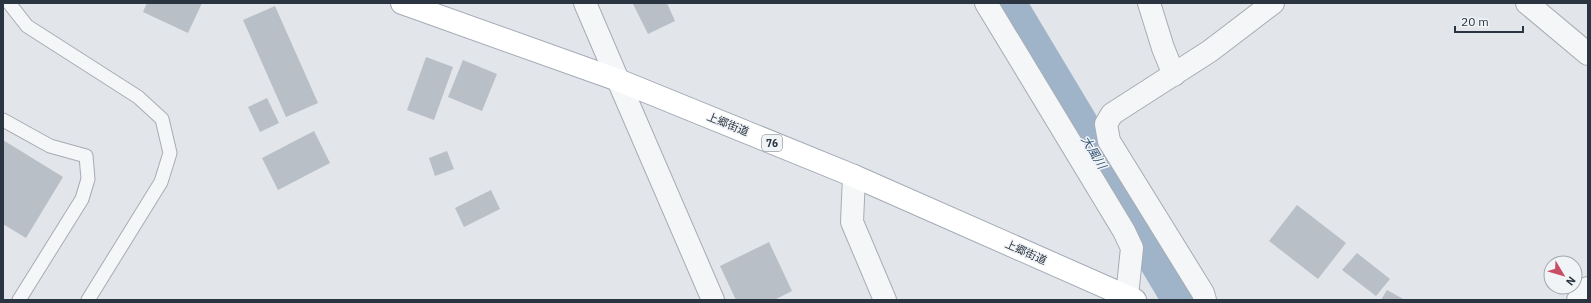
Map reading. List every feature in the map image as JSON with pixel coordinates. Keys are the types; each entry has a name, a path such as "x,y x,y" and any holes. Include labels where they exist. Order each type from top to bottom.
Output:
{"main road":[{"name":"上郷街道","path":"402,3 618,80 854,176 1131,298"}],"street":[{"path":"585,3 713,300"},
{"path":"986,3 1124,231 1132,248 1131,298"},
{"path":"1150,3 1163,48 1174,75"},
{"path":"1205,300 1203,293 1109,141 1106,124 1112,114 1210,51 1273,3"},
{"path":"1528,3 1588,54"},
{"path":"854,176 852,222 885,300"},
{"path":"1578,300 1588,288"}],"lane":[{"path":"9,3 27,26 138,97 162,119 170,152 161,182 88,300"},
{"path":"3,120 50,146 86,156 88,179 82,199 19,300"}],"building":[{"path":"147,3 202,3 188,33 143,12"},
{"path":"667,3 675,21 648,34 633,4"},
{"path":"275,6 318,103 286,117 243,20"},
{"path":"426,57 453,67 434,120 407,110"},
{"path":"463,60 497,74 482,111 448,97"},
{"path":"267,98 279,123 260,132 248,107"},
{"path":"314,131 330,163 278,190 262,158"},
{"path":"3,140 63,177 26,238 3,224"},
{"path":"447,151 454,169 435,176 429,158"},
{"path":"491,190 500,209 464,227 455,208"},
{"path":"1297,205 1346,243 1318,279 1269,241"},
{"path":"769,242 792,291 774,300 736,300 720,266"},
{"path":"1357,253 1390,279 1376,296 1342,270"},
{"path":"1387,290 1405,300 1381,300"}],"waterway":[{"name":"大風川","path":"1005,3 1183,300"}]}
